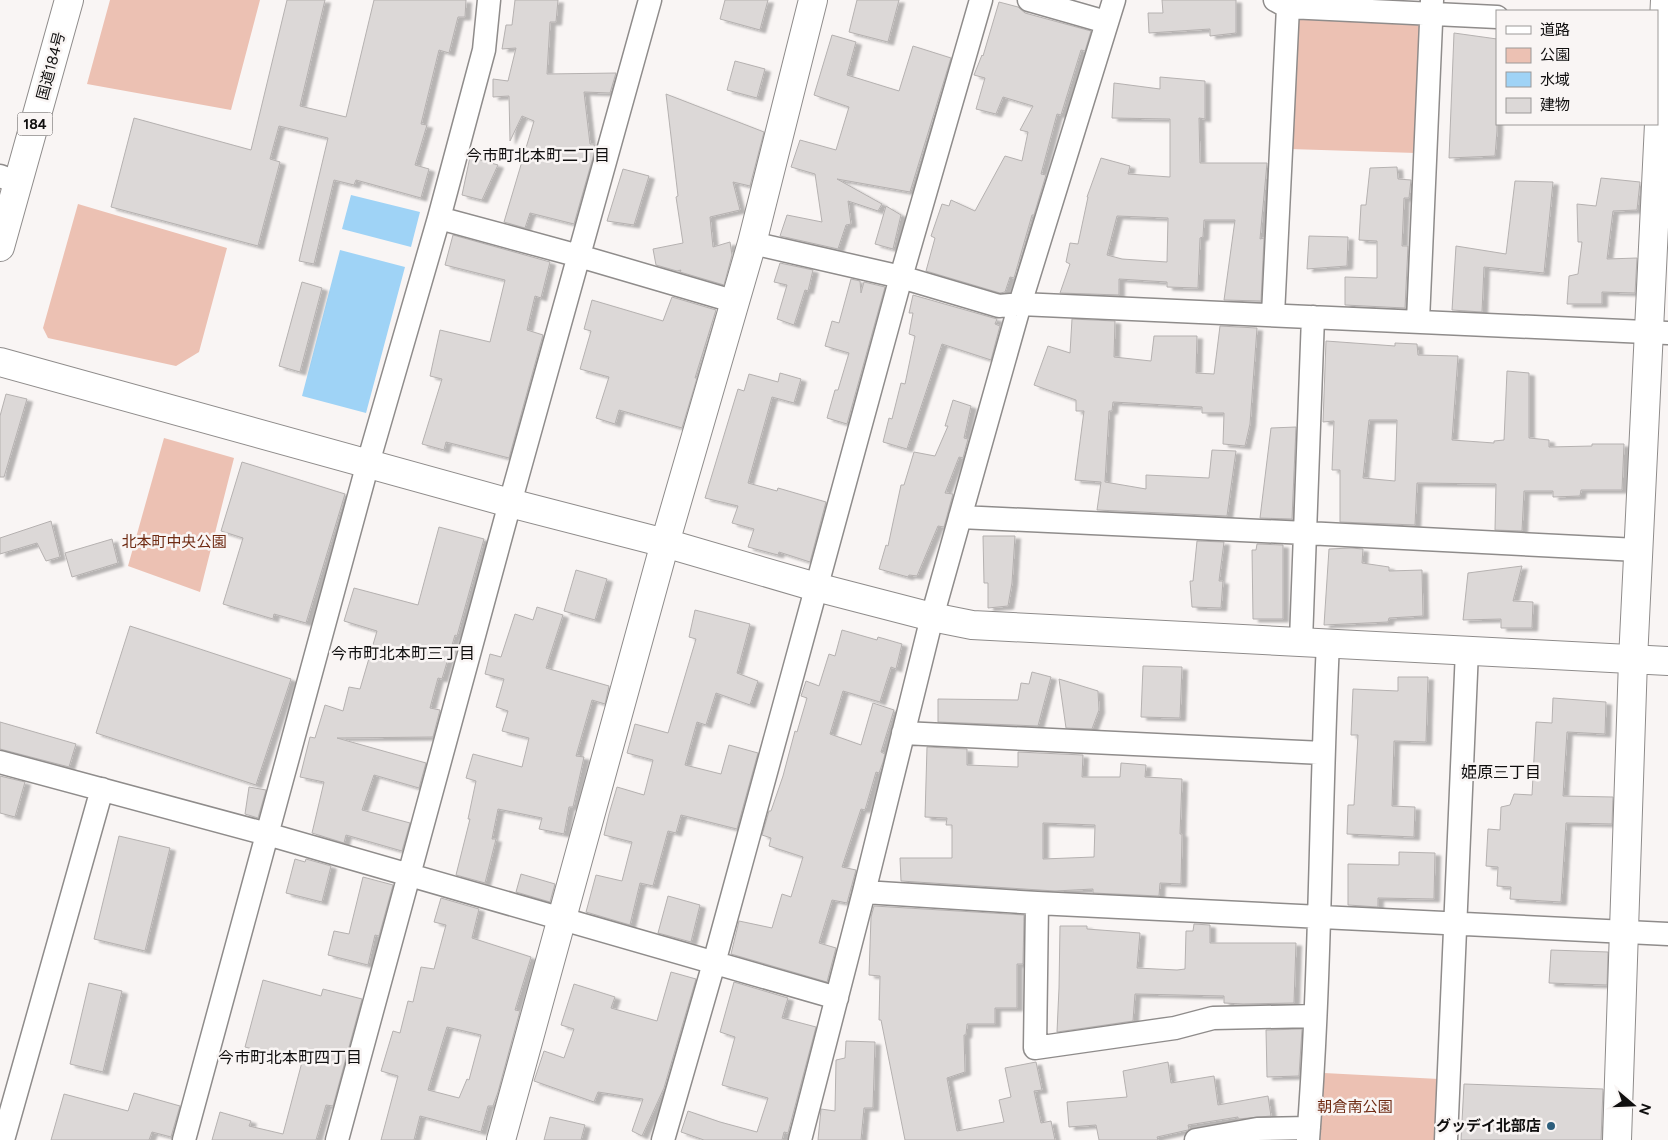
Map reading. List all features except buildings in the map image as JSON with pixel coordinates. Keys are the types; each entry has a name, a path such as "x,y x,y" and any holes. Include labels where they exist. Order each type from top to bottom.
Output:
{"main road":[{"name":"国道184号","path":"0,247 9,180 69,0"},
{"path":"501,1140 665,543 736,302 813,0"},
{"path":"1617,1140 1638,550 1658,332 1665,0"},
{"path":"0,362 510,503 665,543 816,587 932,617 972,625 1668,661"}],"street":[{"path":"184,1140 368,463 439,218 484,50 489,0"},
{"path":"337,1140 510,503 650,0"},
{"path":"663,1140 714,963 900,277 980,0"},
{"path":"1029,0 1106,22"},
{"path":"800,1140 932,617 1020,304 1114,0"},
{"path":"1273,315 1282,3 1431,6 1496,17"},
{"path":"1418,321 1431,6"},
{"path":"439,218 579,256 736,302"},
{"path":"752,243 900,277 998,306 1020,304 1658,332"},
{"path":"1301,641 1313,317"},
{"path":"960,517 1306,532 1638,550"},
{"path":"1196,1140 1257,1129 1309,1134 1320,916 1323,753 1328,642"},
{"path":"1446,1140 1466,650"},
{"path":"903,733 1323,753"},
{"path":"0,762 267,834 837,998"},
{"path":"2,1140 102,789"},
{"path":"864,892 1037,903 1668,934"},
{"path":"1037,903 1035,1048 1175,1028 1213,1018 1315,1016"}],"green space":[{"path":"110,0 260,0 231,110 87,84"},
{"path":"1302,15 1423,24 1416,153 1290,149 1296,20"},
{"path":"78,204 227,248 199,352 176,366 48,338 43,328"},
{"name":"北本町中央公園","path":"164,438 234,458 200,592 128,566"},
{"name":"朝倉南公園","path":"1324,1073 1439,1079 1436,1140 1320,1140"}],"water":[{"path":"351,195 420,212 411,247 342,229"},
{"path":"340,250 405,267 366,413 302,396"}],"place":[{"name":"グッデイ北部店","path":"1551,1126"}],"district":[{"name":"今市町北本町二丁目","path":"538,155"},
{"name":"今市町北本町三丁目","path":"403,653"},
{"name":"姫原三丁目","path":"1501,772"},
{"name":"今市町北本町四丁目","path":"290,1057"}]}
